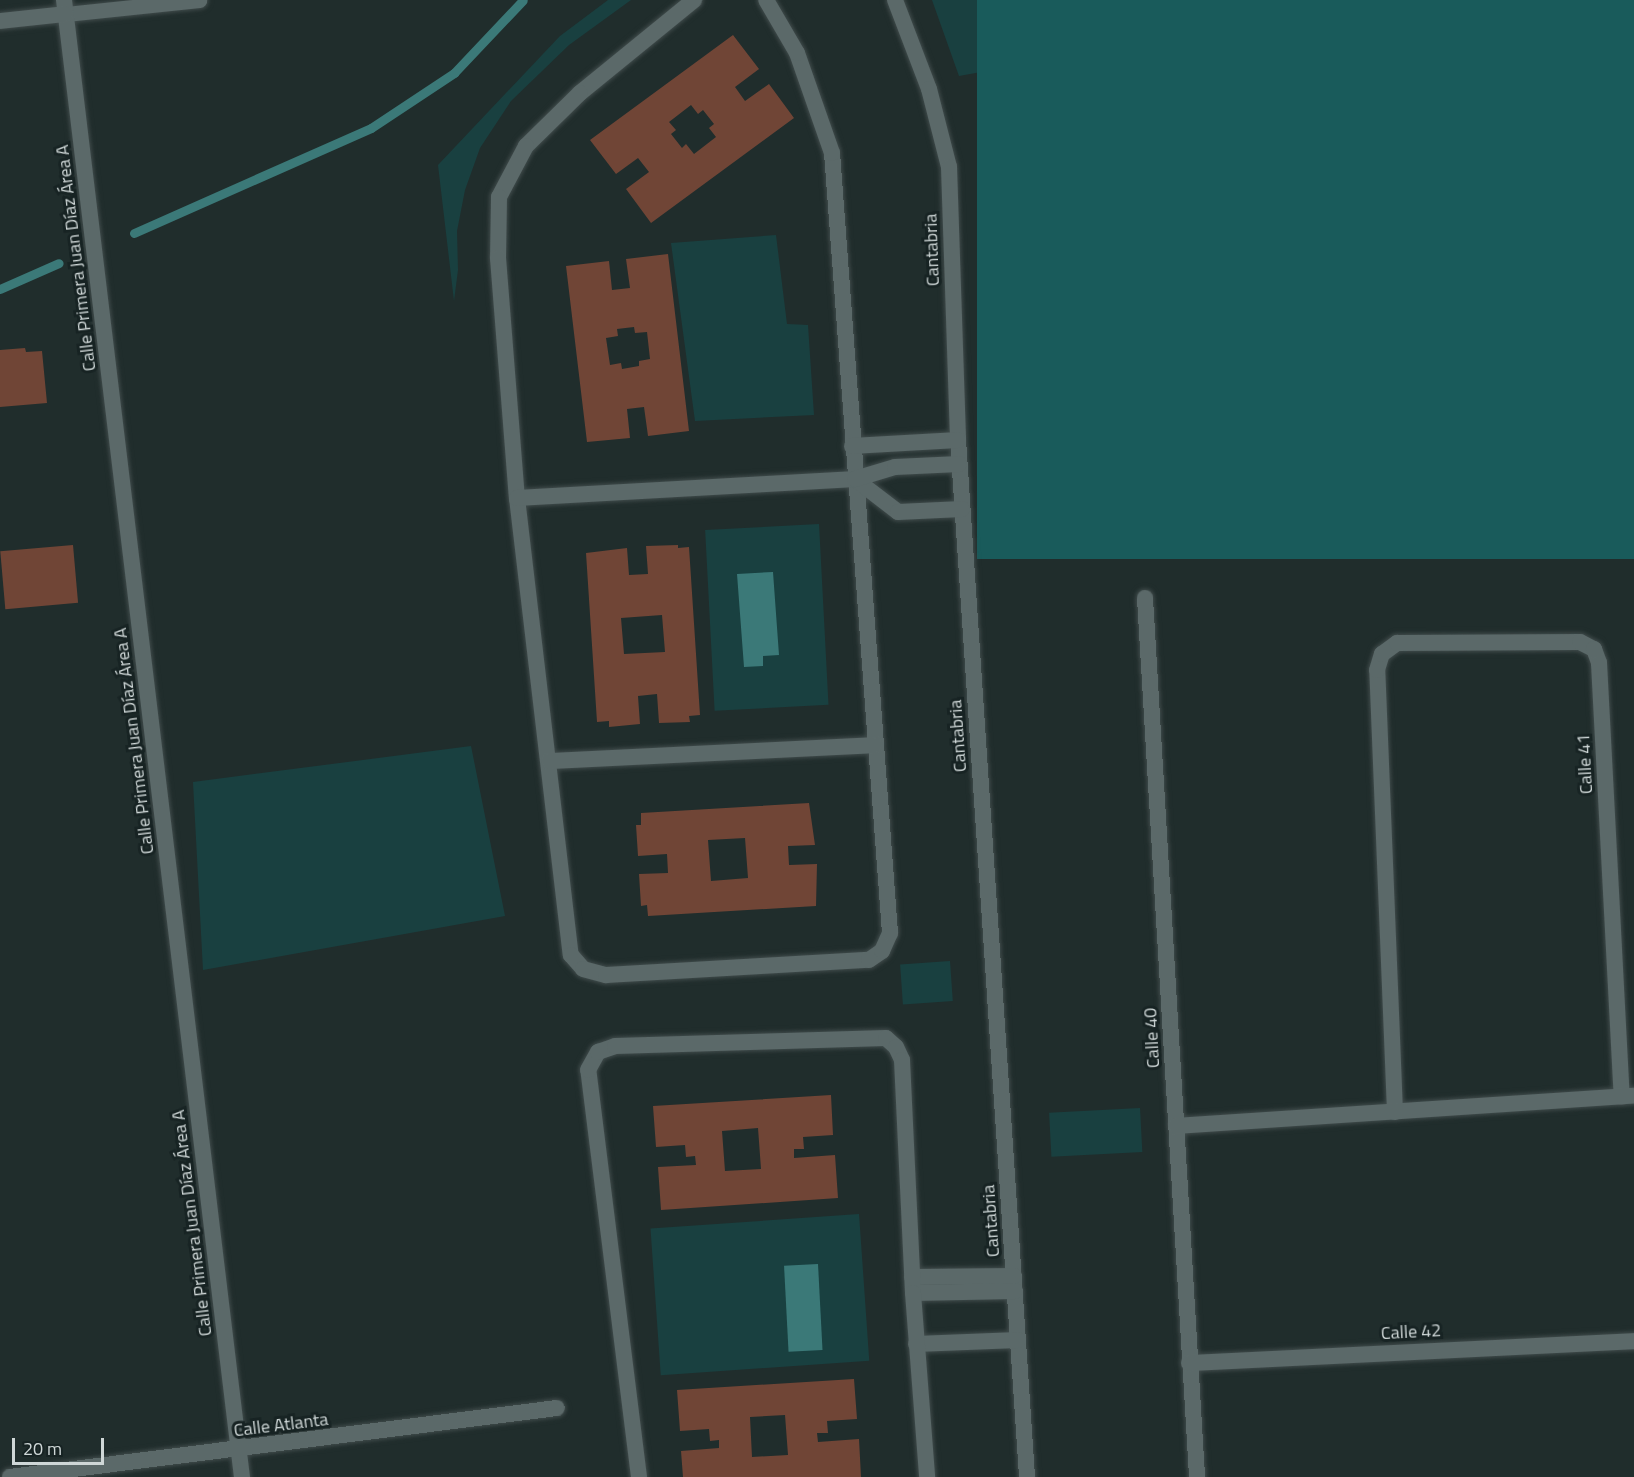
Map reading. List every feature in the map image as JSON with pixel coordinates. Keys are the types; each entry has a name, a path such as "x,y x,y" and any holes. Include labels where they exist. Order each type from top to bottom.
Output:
{"street":[{"path":"694,0 580,93 526,146 499,198 498,258 517,498 571,955 583,969 606,975 869,960 882,951 890,933 832,153 797,53 766,0"},
{"name":"Cantabria","path":"895,0 929,89 949,167 957,440 1027,1477"},
{"path":"0,21 65,7"},
{"name":"Calle Primera Juan Díaz Área A","path":"65,7 242,1477"},
{"path":"852,446 957,440"},
{"path":"517,498 855,479 894,467 959,464"},
{"path":"855,479 898,512 962,509"},
{"name":"Calle 40","path":"1144,598 1197,1477"},
{"name":"Calle 41","path":"1395,1112 1377,670 1382,654 1397,643 1580,642 1594,648 1599,663 1628,1096"},
{"path":"549,761 875,745"},
{"path":"639,1477 588,1070 597,1052 615,1046 886,1038 896,1047 902,1060 912,1285 927,1477"},
{"path":"1176,1126 1628,1096"},
{"path":"912,1285 1014,1284"},
{"path":"916,1344 1018,1340"},
{"name":"Calle 42","path":"1189,1363 1634,1341"},
{"name":"Calle Atlanta","path":"10,1477 239,1451 557,1408"}],"lane":[{"path":"65,7 199,0"}],"shaded area":[{"path":"608,0 631,0 569,45 511,101 480,148 465,190 457,231 458,270 454,301 438,165 560,36"},
{"path":"932,0 977,0 981,72 959,76"},
{"path":"977,0 1634,0 1634,559 977,559"},
{"path":"776,235 787,324 808,325 814,415 695,421 671,243"},
{"path":"819,524 828,705 715,711 705,530"},
{"path":"773,572 779,655 763,656 763,666 744,667 737,574"},
{"path":"471,746 505,916 203,970 193,782"},
{"path":"950,961 953,1001 903,1004 900,964"},
{"path":"1140,1108 1142,1152 1051,1157 1049,1113"},
{"path":"859,1214 869,1361 661,1375 651,1229"},
{"path":"818,1264 823,1350 789,1352 784,1266"}],"building":[{"path":"733,35 759,69 735,87 745,101 769,84 794,118 651,223 626,189 649,172 638,158 616,174 590,140","holes":["691,105 698,114 703,110 714,124 709,128 716,137 694,154 686,144 682,148 671,134 676,130 669,122"]},
{"path":"668,254 689,431 648,436 644,407 627,409 630,438 587,442 566,266 609,261 612,290 630,288 626,259","holes":["634,327 635,333 647,332 650,359 639,361 639,366 622,369 621,363 610,365 606,338 618,336 617,329"]},
{"path":"25,348 26,352 42,351 47,403 0,407 0,350"},
{"path":"73,545 78,603 5,609 0,551"},
{"path":"646,546 689,547 700,715 689,716 690,722 659,723 657,694 638,696 640,724 609,727 609,721 597,722 586,553 627,548 629,575 648,574","holes":["662,615 665,652 624,654 621,618"]},
{"path":"809,803 815,845 788,846 789,865 817,864 816,906 648,916 647,905 641,906 639,874 668,873 667,854 638,856 636,825 641,825 641,813","holes":["745,838 748,878 711,881 708,840"]},
{"path":"831,1095 833,1135 803,1137 804,1149 794,1149 794,1158 835,1155 838,1198 661,1210 658,1167 696,1165 695,1156 686,1157 685,1145 656,1147 653,1106","holes":["758,1128 761,1169 725,1171 722,1131"]},
{"path":"854,1379 857,1419 827,1421 828,1433 817,1433 818,1442 859,1439 861,1477 683,1477 681,1451 719,1448 719,1440 710,1441 709,1429 680,1431 677,1390","holes":["785,1415 788,1455 752,1457 750,1417"]}],"waterway":[{"path":"134,233 371,128 454,73 523,0"},
{"path":"0,289 59,263"}]}
